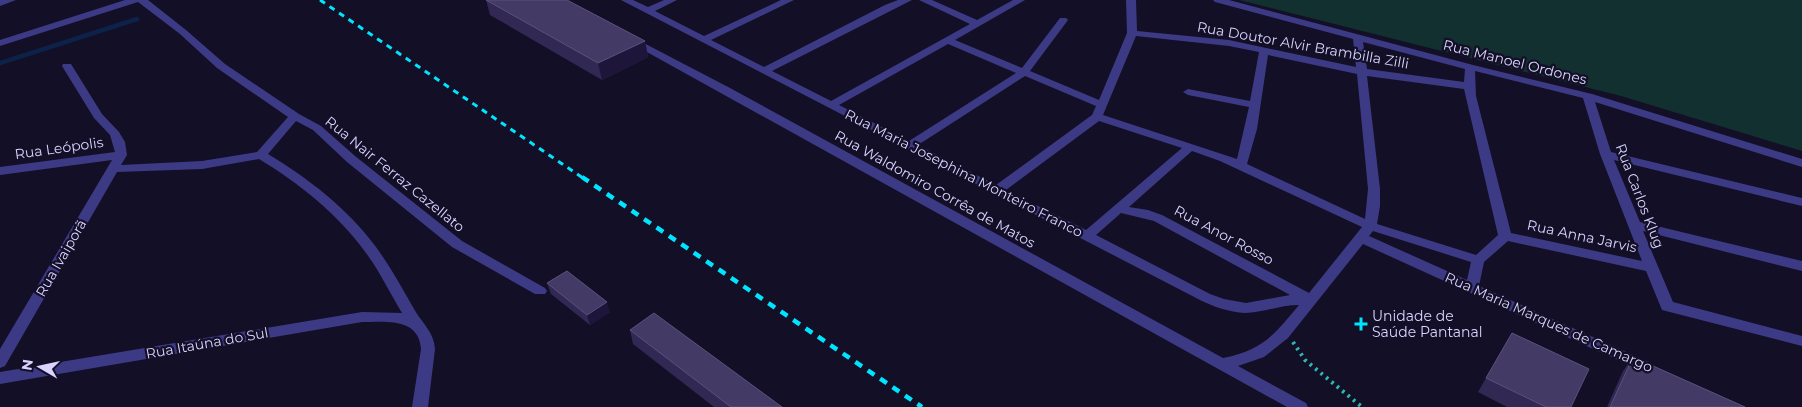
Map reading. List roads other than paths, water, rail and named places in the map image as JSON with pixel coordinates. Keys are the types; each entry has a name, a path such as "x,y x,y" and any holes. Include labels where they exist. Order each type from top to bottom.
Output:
{"street":[{"path":"0,3 11,0"},
{"path":"0,43 135,0"},
{"name":"Rua Nair Ferraz Cazellato","path":"142,0 183,32 221,66 295,116 318,128 351,159 457,244 540,291"},
{"name":"Rua Maria Josephina Monteiro Franco","path":"626,0 1086,237 1221,304 1246,308 1284,300 1311,300"},
{"path":"647,11 672,0"},
{"path":"703,40 788,0"},
{"path":"764,71 888,7 907,0"},
{"path":"924,0 976,23"},
{"path":"831,105 1020,0"},
{"path":"997,190 1097,117 1132,33 1132,0"},
{"name":"Rua Manoel Ordones","path":"1218,0 1470,67 1588,96 1802,163"},
{"path":"909,146 1024,72 1063,20"},
{"name":"Rua Doutor Alvir Brambilla Zilli","path":"1132,33 1209,40 1363,72 1469,86"},
{"name":"Rua Waldomiro Corrêa de Matos","path":"625,37 726,90 1300,407"},
{"path":"1220,364 1244,359 1259,353 1283,334 1370,226 1374,206 1374,189 1358,37"},
{"path":"947,40 1102,105"},
{"path":"1241,165 1264,51"},
{"path":"67,66 98,116 115,134 119,142 121,155"},
{"path":"1470,67 1469,86 1504,236 1478,260 1472,287"},
{"path":"1188,92 1254,105"},
{"name":"Rua Carlos Klug","path":"1588,96 1606,154 1667,306 1802,342"},
{"path":"262,156 295,116"},
{"path":"1097,117 1241,165 1370,226 1478,260"},
{"path":"1086,237 1190,147"},
{"path":"1606,154 1802,202"},
{"name":"Rua Ivaiporã","path":"0,362 121,155"},
{"name":"Rua Leópolis","path":"0,171 121,155"},
{"path":"113,169 202,165 262,156 289,172 349,223 375,256 414,322 423,331 428,340 420,407"},
{"name":"Rua Anor Rosso","path":"1118,209 1137,211 1158,218 1311,300"},
{"path":"1635,225 1802,266"},
{"name":"Rua Anna Jarvis","path":"1504,236 1652,268"},
{"name":"Rua Maria Marques de Camargo","path":"1362,238 1662,374"},
{"name":"Rua Itaúna do Sul","path":"0,378 362,317 398,317 414,322"}],"waterway":[{"path":"0,63 137,19"}],"railway":[{"path":"320,0 583,178"},
{"path":"582,177 922,407"}],"place":[{"name":"Unidade de Saúde Pantanal","path":"1361,324"}]}
